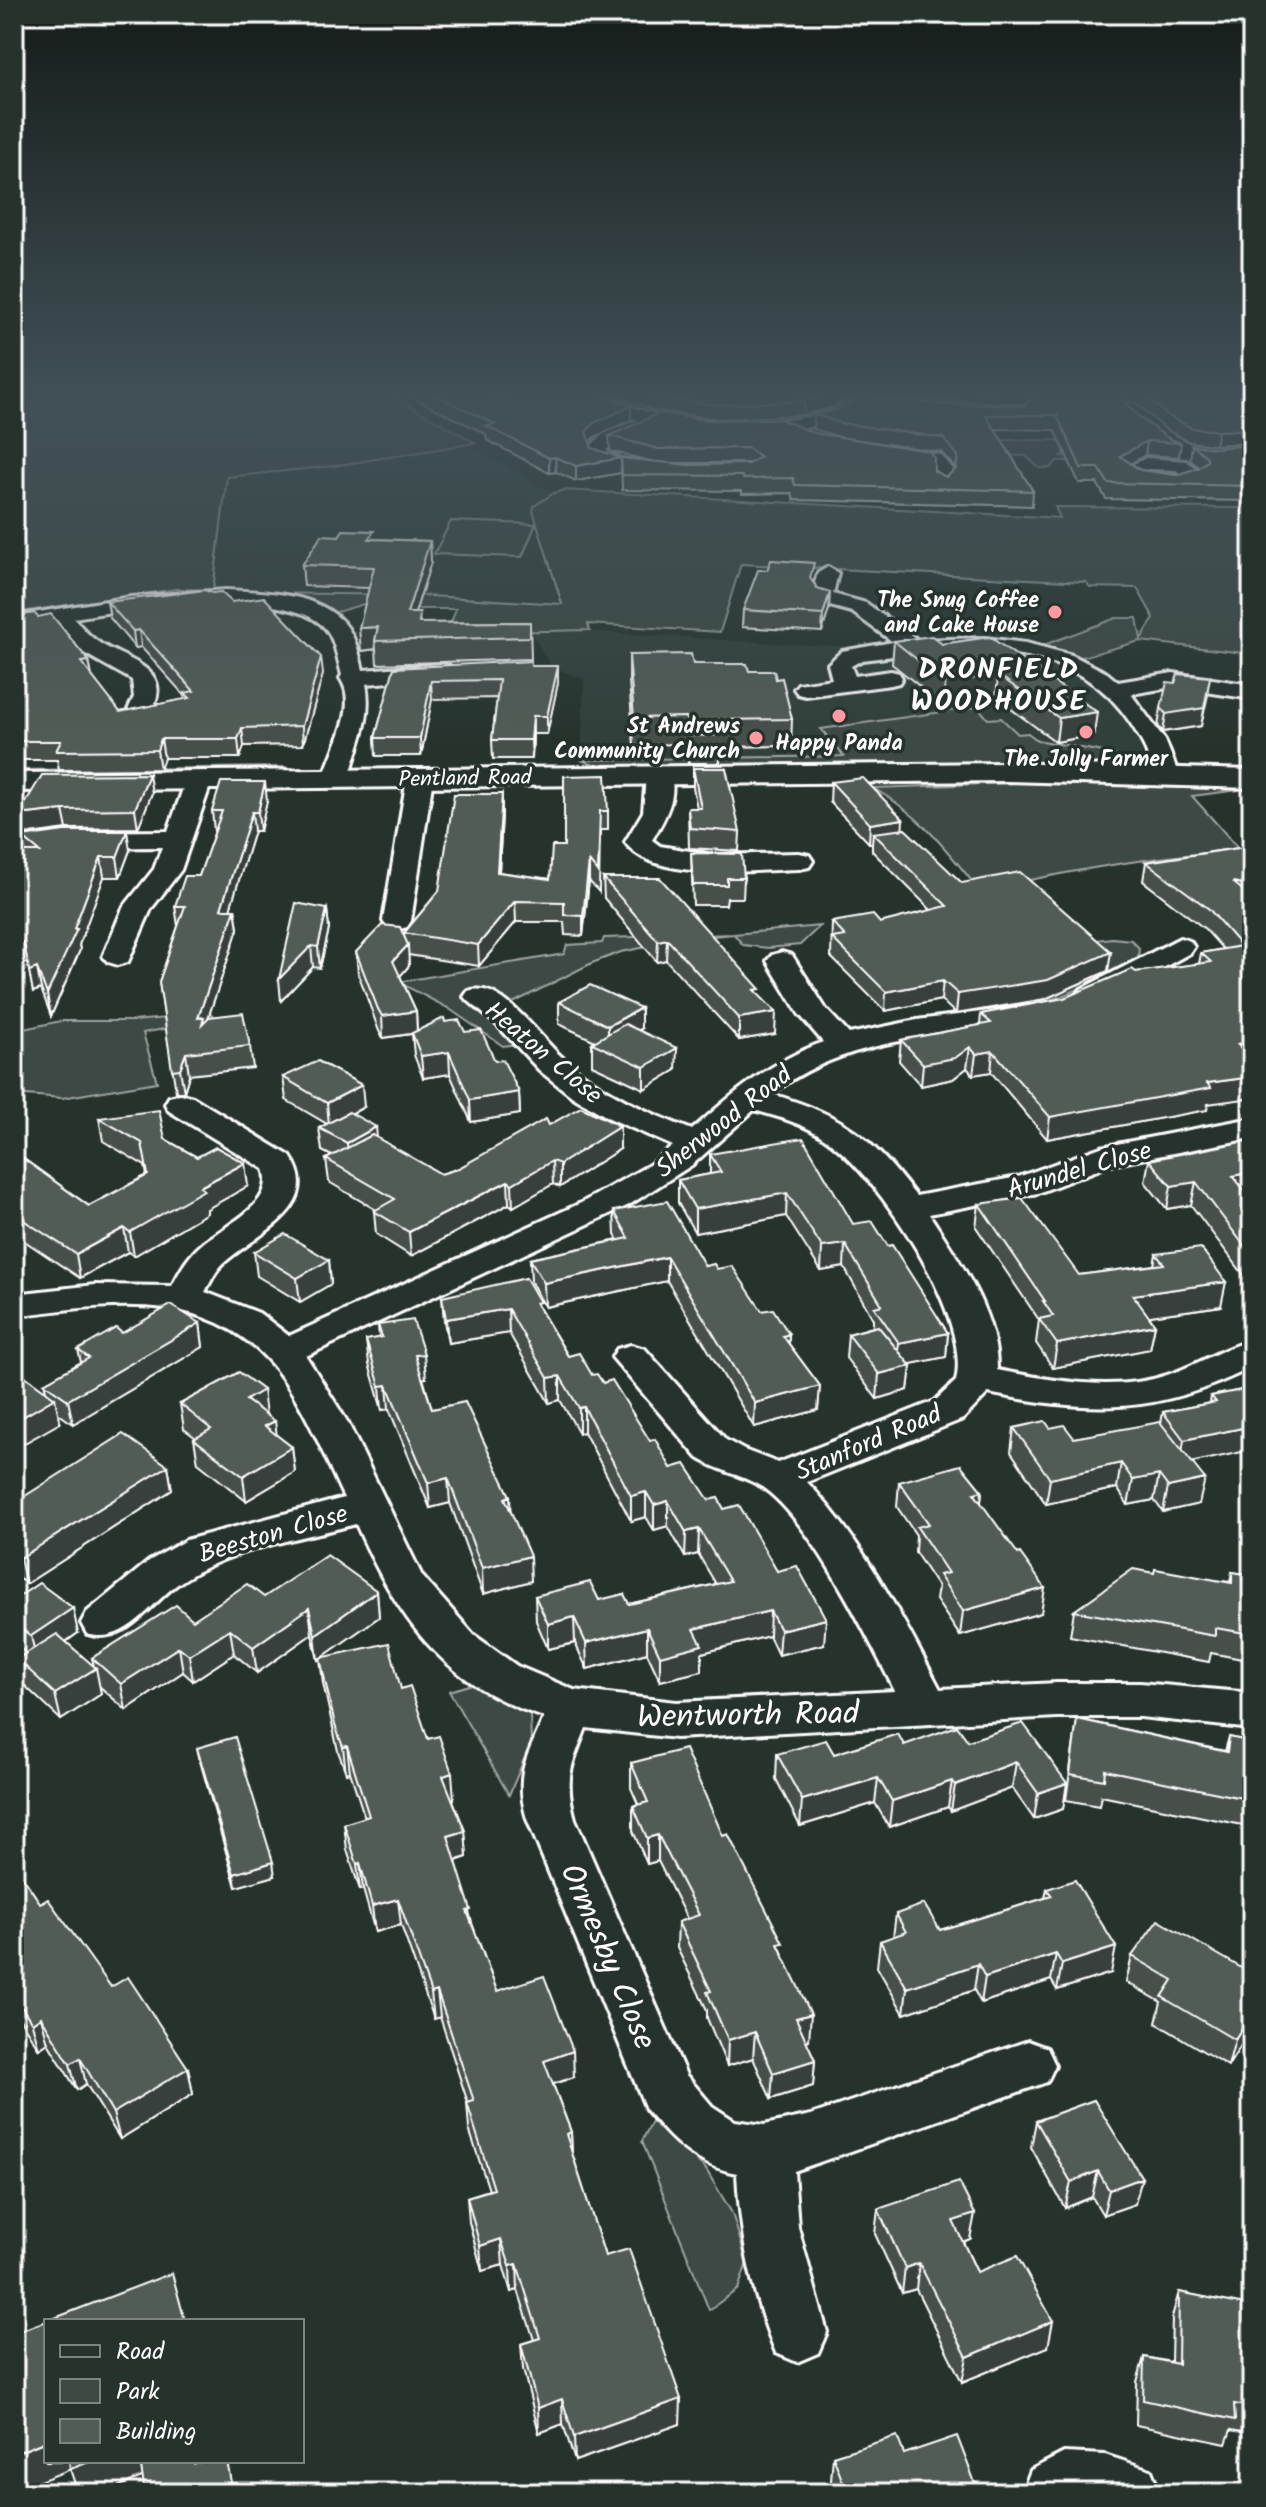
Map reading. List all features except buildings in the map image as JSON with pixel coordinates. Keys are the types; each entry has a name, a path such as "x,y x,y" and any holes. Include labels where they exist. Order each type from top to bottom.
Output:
{"street":[{"path":"828,573 823,597 859,607 912,646"},
{"path":"14,622 183,597 274,601 310,610 329,619 344,640 357,695 357,707 336,779"},
{"path":"859,607 887,604"},
{"path":"59,614 90,647 135,669 143,677 147,694 139,712"},
{"path":"849,683 839,664 850,656 912,646 967,642 1028,648 1077,667 1113,690 1153,740 1166,775"},
{"path":"351,678 464,670"},
{"path":"806,689 891,678"},
{"path":"1113,690 1173,680 1252,692"},
{"name":"Pentland Road","path":"14,782 1007,772 1252,779"},
{"path":"659,776 656,812 638,842 651,853 676,860 799,861"},
{"path":"397,921 420,778"},
{"path":"118,956 137,908 167,870 199,780"},
{"path":"14,847 67,840 178,839"},
{"name":"Sherwood Road","path":"283,1352 358,1321 539,1236 661,1172 786,1068 842,1045 876,1037 1039,1013 1071,1004 1180,947"},
{"path":"782,961 814,1014 842,1045"},
{"name":"Heaton Close","path":"479,997 503,1012 549,1062 594,1098 622,1114 698,1144"},
{"path":"750,1098 801,1113 843,1135 906,1208 948,1272 967,1311 976,1335 977,1379 1038,1389 1126,1394 1155,1391 1203,1377 1252,1352"},
{"path":"181,1104 278,1163 285,1186 282,1198 272,1208 202,1265 183,1298"},
{"name":"Arundel Close","path":"906,1208 1026,1186 1101,1157 1252,1128"},
{"name":"Wentworth Road","path":"14,1305 98,1297 183,1298 232,1313 283,1352 312,1391 405,1584 433,1624 472,1659 521,1688 571,1708 619,1716 676,1720 1057,1700 1140,1700 1252,1711"},
{"path":"631,1357 712,1449 730,1460 779,1478"},
{"name":"Stanford Road","path":"927,1708 843,1557 821,1523 779,1478 949,1410 967,1394 977,1379"},
{"name":"Beeston Close","path":"103,1623 164,1572 201,1551 369,1506"},
{"name":"Ormesby Close","path":"571,1708 548,1765 543,1790 547,1805 666,2091 692,2124 725,2145 764,2151 811,2141 1028,2065"},
{"path":"764,2151 769,2227 797,2332"},
{"path":"1059,2489 1105,2487 1128,2493"}],"shaded area":[{"path":"223,508 534,508 562,604 414,595 213,590"},
{"path":"529,630 789,644 1034,654 1073,669 1118,702 1138,738 1142,756 1119,760 1114,754 1037,740 1028,733 1018,734 1001,718 822,729 846,756 815,759 581,760 584,679 552,667"}],"green space":[{"path":"14,508 223,508 213,590 177,589 14,613"},
{"path":"534,508 883,508 1060,518 1055,508 1252,508 1252,654 1140,641 1075,659 1041,646 1116,618 1137,618 1141,639 1154,618 1137,588 1090,587 1086,582 741,564 720,632 588,624 590,630 447,633 456,609 390,609 371,602 333,613 263,593 414,595 562,604"},
{"path":"451,521 536,524 522,557 434,554"},
{"path":"978,707 988,719 1001,718 1018,734 1028,733 1037,740 1114,754 1119,760 1117,764 938,768 784,764 733,769 607,770 581,760 844,756 821,729"},
{"path":"286,767 284,773 14,777 14,770"},
{"path":"1039,782 1239,790 1192,796 1240,850 1109,865 980,891 919,821 873,788"},
{"path":"820,926 800,945 768,948 743,945 734,934"},
{"path":"734,934 692,938 621,952 592,963 513,1003 481,1005 517,1044 503,1046 448,1008 398,982 564,954 567,945 602,943 604,938"},
{"path":"1096,940 1131,940 1139,948 1138,959 1056,998 1022,1004 1005,1002"},
{"path":"212,1014 216,1019 143,1033 157,1082 62,1098 14,1094 14,1031 61,1021 133,1021"},
{"path":"479,1682 530,1714 531,1743 509,1795 449,1691"},
{"path":"652,2121 705,2168 732,2213 747,2263 738,2289 709,2310 642,2141"}],"place":[{"name":"The Snug Coffee and Cake House","path":"1055,612"},
{"name":"Happy Panda","path":"839,716"},
{"name":"The Jolly Farmer","path":"1086,732"},
{"name":"St Andrews Community Church","path":"756,738"}],"district":[{"name":"DRONFIELD WOODHOUSE","path":"999,684"}]}
